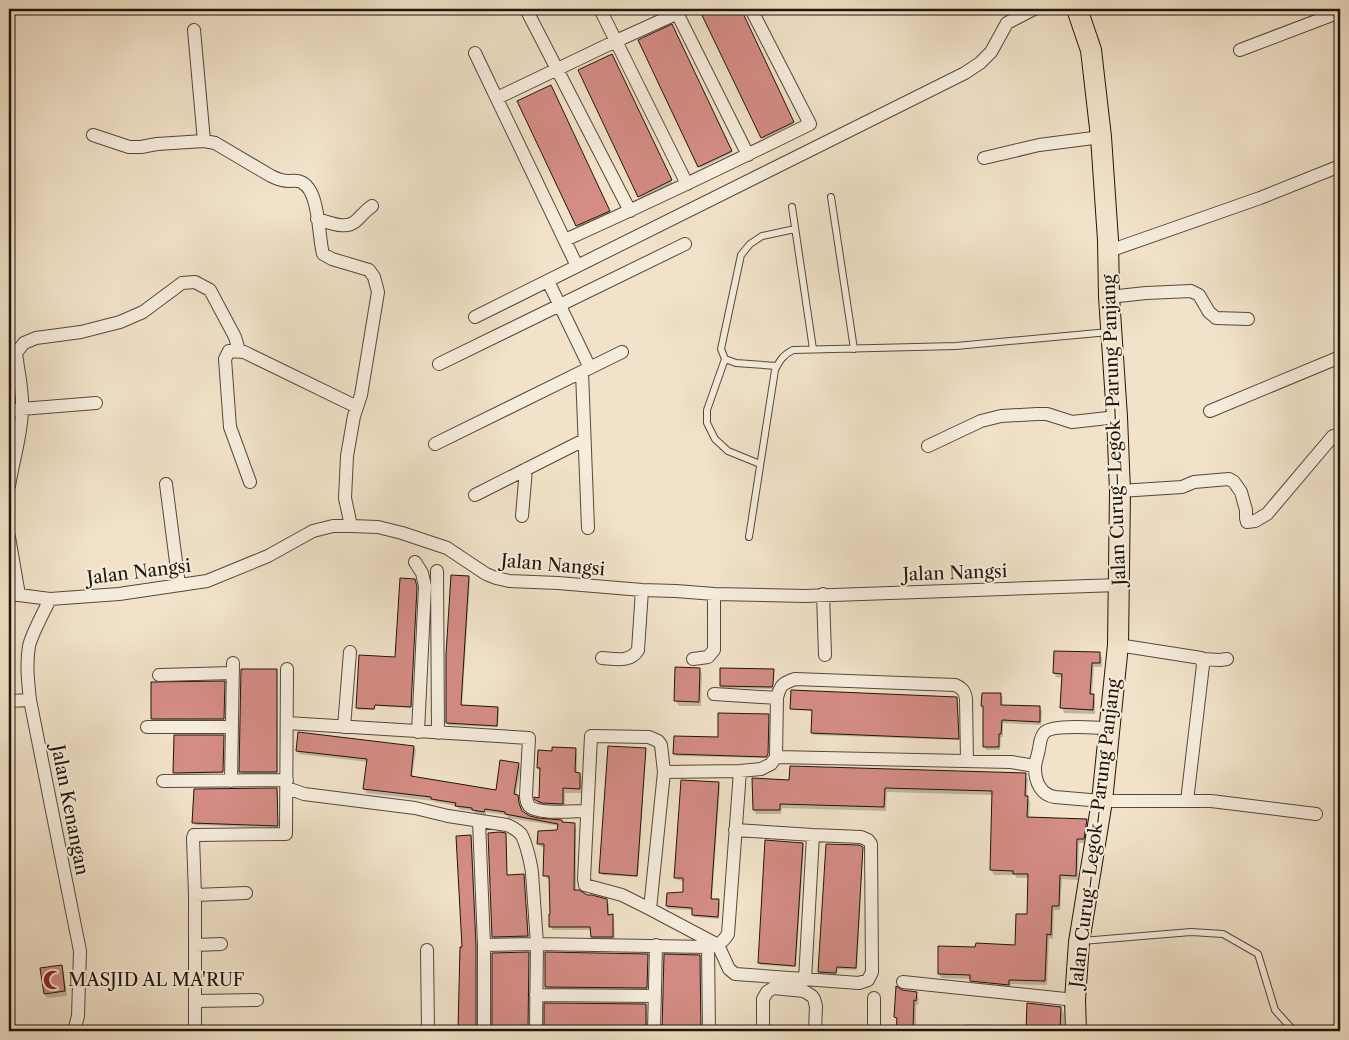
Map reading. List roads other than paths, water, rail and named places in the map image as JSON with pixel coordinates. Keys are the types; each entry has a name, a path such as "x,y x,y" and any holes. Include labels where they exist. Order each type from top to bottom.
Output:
{"main road":[{"name":"Jalan Curug–Legok–Parung Panjang","path":"1076,1031 1075,1000 1079,942 1102,801 1118,644 1120,585 1120,491 1117,417 1101,137 1091,50 1077,9"}],"street":[{"path":"526,9 630,211"},
{"path":"600,9 687,184"},
{"path":"565,240 630,211 810,124 751,9"},
{"path":"474,317 965,73 980,63 991,52 1007,23 1034,9"},
{"path":"497,98 676,11 748,155"},
{"path":"1240,50 1340,12"},
{"path":"194,30 204,141"},
{"path":"476,52 577,266"},
{"path":"93,135 129,147 204,141 215,143 271,176 280,180 297,181 307,185 315,201 323,254 332,259 369,270 374,277 378,292 361,395 354,416 347,456 345,498 351,526"},
{"path":"984,158 1039,145 1101,137"},
{"path":"1109,252 1260,198 1340,166"},
{"path":"318,219 344,226 355,222 361,214 372,206"},
{"path":"439,364 685,244"},
{"path":"548,281 560,305 586,370 584,440 588,528"},
{"path":"9,486 12,464 18,444 22,408 16,354 24,343 36,338 81,332 120,322 143,312 182,283 195,282 210,290 235,337 239,351"},
{"path":"1109,297 1191,290 1199,294 1209,312 1216,318 1248,319"},
{"path":"250,482 230,427 225,359 229,351 239,351 357,407"},
{"path":"435,444 622,352"},
{"path":"1210,411 1340,357"},
{"path":"9,410 96,403"},
{"path":"928,446 982,421 1000,416 1047,414 1072,422 1117,417"},
{"path":"1120,491 1182,487 1194,482 1229,479 1234,482 1241,492 1246,510 1246,520 1251,522 1266,514 1333,436"},
{"path":"475,495 584,440"},
{"path":"522,516 526,469"},
{"path":"166,484 179,585"},
{"name":"Jalan Nangsi","path":"14,595 50,599 119,594 207,581 268,556 313,531 332,526 378,527 402,533 447,548 486,574 509,581 714,594 805,596 1120,585"},
{"path":"9,537 14,595"},
{"path":"415,562 422,573 425,586 428,732"},
{"path":"428,732 437,572"},
{"path":"602,658 626,659 633,656 638,650 642,590"},
{"path":"693,658 708,657 714,650 714,594"},
{"path":"823,594 825,655"},
{"name":"Jalan Kenangan","path":"50,599 30,644 27,661 30,700 80,951 78,1016 74,1031"},
{"path":"1118,644 1202,659 1227,659"},
{"path":"344,727 350,652"},
{"path":"1186,801 1203,666 1202,659"},
{"path":"159,675 233,668 231,781"},
{"path":"195,1031 194,835 286,834 288,669"},
{"path":"664,772 740,771 767,767 776,757 778,690 782,684 795,679 955,685 963,690 966,699 967,761"},
{"path":"714,694 777,698"},
{"path":"9,701 30,700"},
{"path":"287,723 529,738 526,795 530,807 542,811 586,811"},
{"path":"147,726 232,727"},
{"path":"1110,728 1057,727 1046,731 1042,736 1035,768 1041,790 1048,796 1102,801 1211,801 1316,814"},
{"path":"650,909 664,772 661,745 649,737 592,736 586,811 585,884 622,896 650,909 713,946 734,974 859,983 868,980 872,972 871,844 868,840 861,836 735,830"},
{"path":"776,757 1011,762 1035,768"},
{"path":"484,945 713,946 725,939 728,934 740,771"},
{"path":"163,781 231,781 287,784 304,794 421,810 507,825 513,828 521,834 531,862 536,944 536,1031"},
{"path":"479,821 484,945 484,1031"},
{"path":"806,980 813,835"},
{"path":"195,895 246,894"},
{"path":"195,945 221,944"},
{"path":"654,1031 656,945"},
{"path":"708,1031 713,946"},
{"path":"427,950 428,1031"},
{"path":"903,982 1075,1000"},
{"path":"763,1031 763,999 767,992 773,988 804,991 812,996 816,1006 815,1031"},
{"path":"536,995 654,996"},
{"path":"874,998 874,1031"},
{"path":"195,1000 257,1000"}],"lane":[{"path":"831,197 854,349"},
{"path":"792,207 813,349"},
{"path":"777,366 736,363 726,359 720,350 741,255 750,244 762,236 795,229"},
{"path":"749,537 775,370 785,354 792,350 956,346 1111,332"},
{"path":"726,359 707,410 707,423 715,439 728,451 760,464"},
{"path":"1079,942 1192,932 1223,934 1258,954 1275,1010 1294,1031"}],"place":[{"name":"MASJID AL MA'RUF","path":"53,980"}]}
